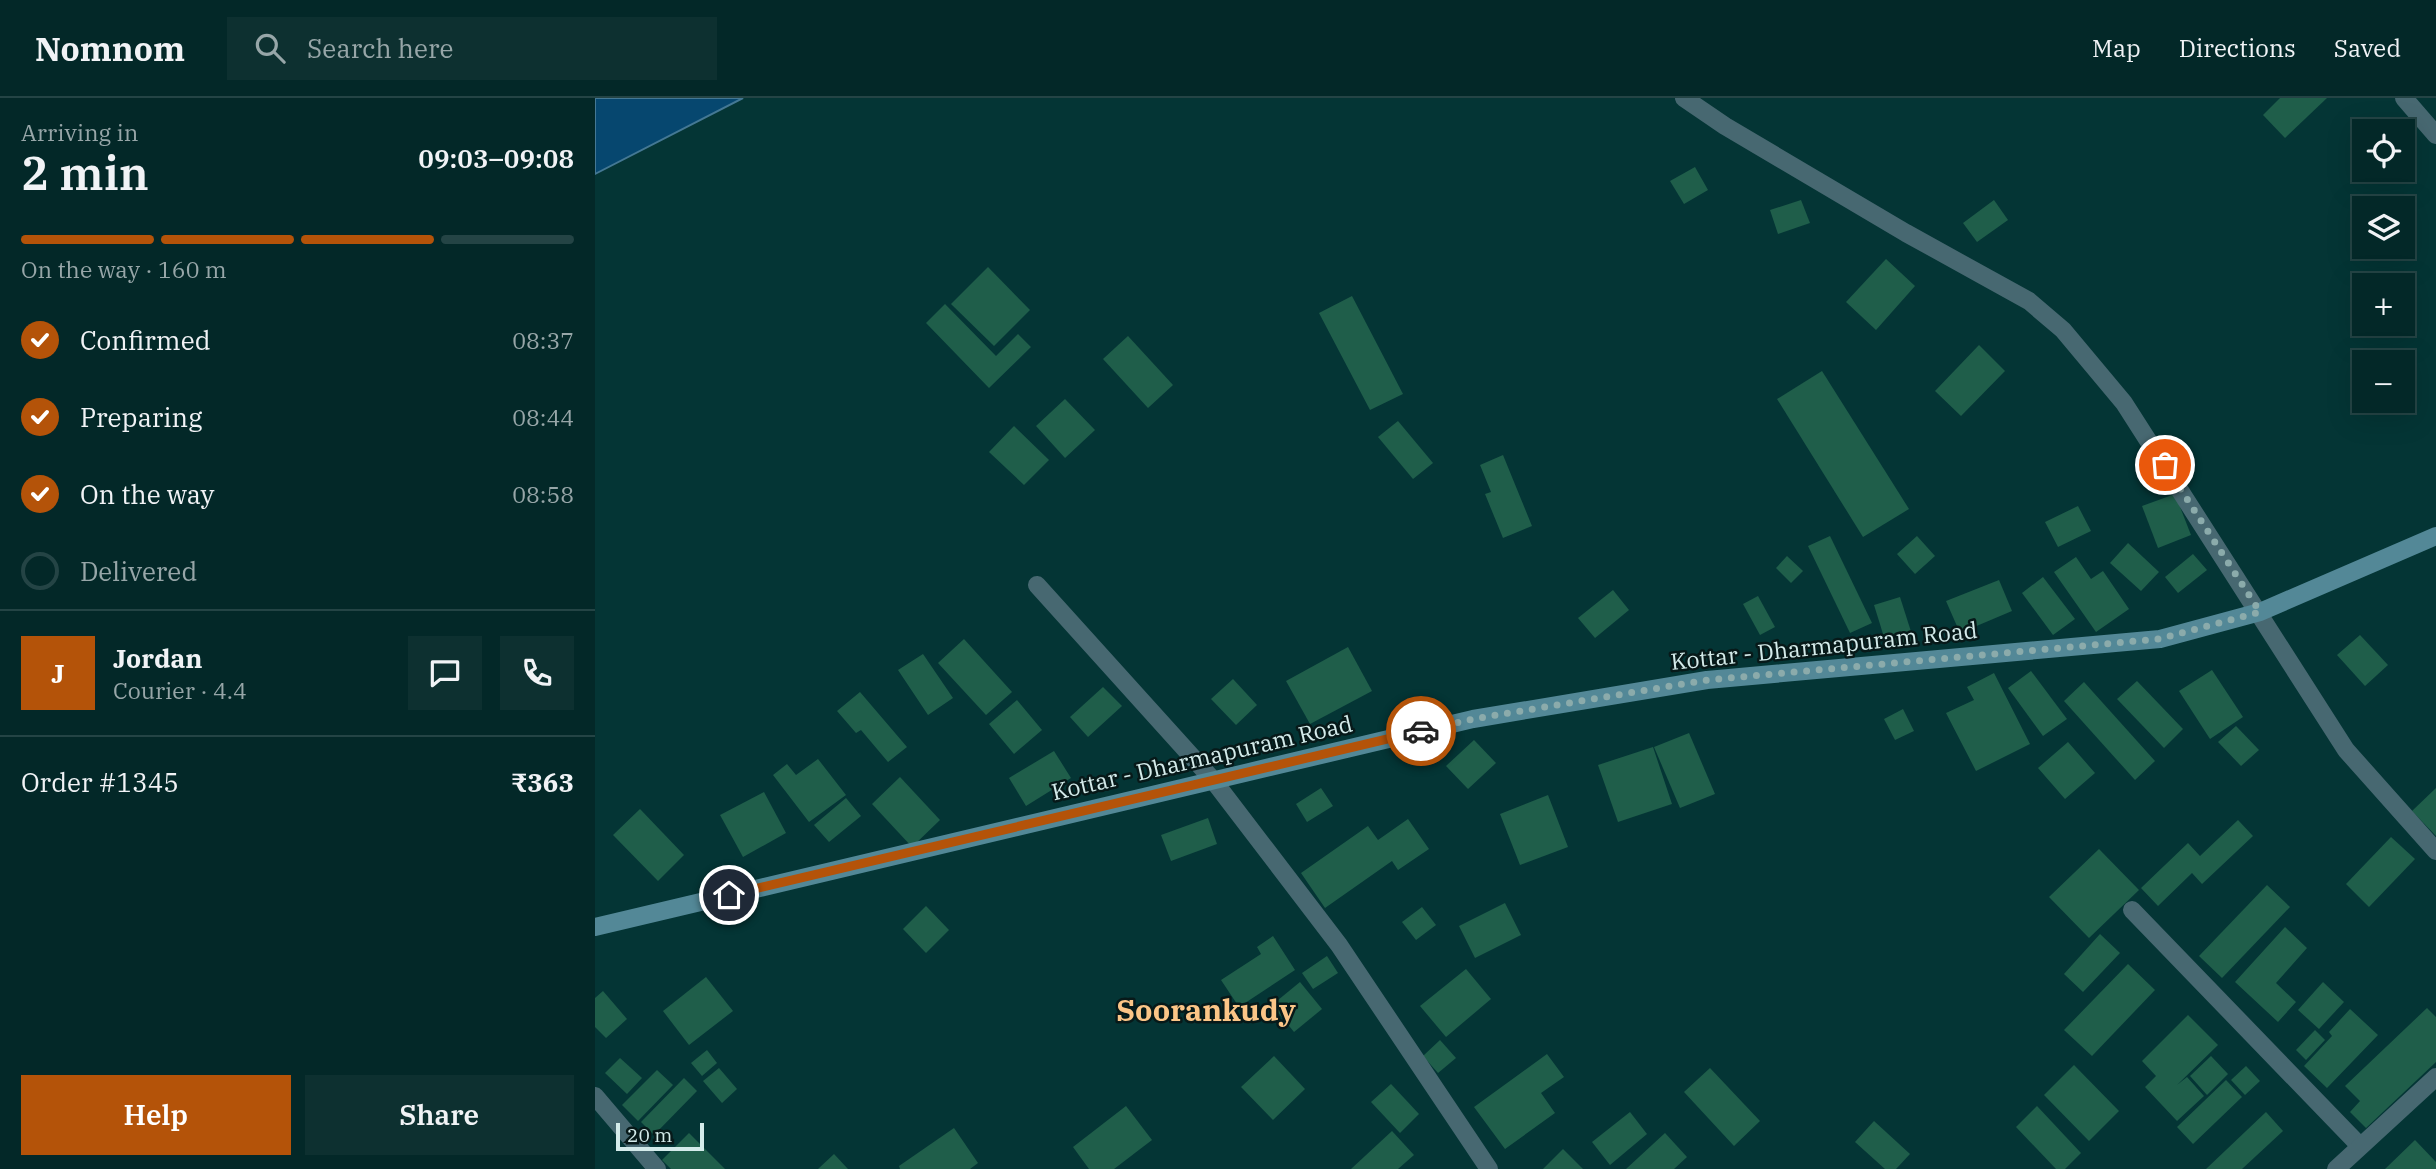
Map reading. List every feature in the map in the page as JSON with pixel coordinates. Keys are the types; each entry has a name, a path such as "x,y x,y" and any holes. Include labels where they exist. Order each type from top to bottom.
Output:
{"main road":[{"name":"Kottar - Dharmapuram Road","path":"595,928 1473,719 1707,680 2159,639 2260,612 2436,536"}],"street":[{"path":"1684,98 1725,126 1906,233 2029,301 2063,330 2125,402 2346,750 2436,851"},
{"path":"2404,98 2436,135"},
{"path":"1037,585 1213,780 1339,945 1489,1169"},
{"path":"2132,910 2360,1146"},
{"path":"2336,1169 2436,1077"},
{"path":"595,1096 657,1169"}],"water":[{"path":"595,98 743,98 595,174"}],"building":[{"path":"2280,98 2327,98 2285,138 2263,115"},
{"path":"1695,167 1708,190 1684,204 1670,181"},
{"path":"1801,200 1810,223 1778,234 1770,210"},
{"path":"1994,200 2008,220 1977,242 1963,223"},
{"path":"1886,259 1915,286 1876,330 1846,302"},
{"path":"988,267 1030,310 994,346 951,304"},
{"path":"1352,296 1403,394 1370,410 1319,313"},
{"path":"945,304 996,356 1018,334 1031,347 989,388 926,323"},
{"path":"1128,336 1173,385 1148,408 1103,359"},
{"path":"1979,345 2005,371 1961,416 1935,391"},
{"path":"1822,371 1909,509 1863,537 1777,399"},
{"path":"1065,399 1095,430 1065,458 1036,426"},
{"path":"1398,421 1433,463 1413,479 1378,437"},
{"path":"1014,426 1049,460 1024,485 989,452"},
{"path":"1503,455 1532,526 1503,538 1485,494 1491,492 1480,465"},
{"path":"2175,494 2191,535 2158,548 2142,506"},
{"path":"2078,506 2091,531 2058,547 2045,522"},
{"path":"1830,536 1872,623 1850,633 1808,546"},
{"path":"1917,536 1935,556 1915,574 1897,554"},
{"path":"2128,543 2159,572 2141,591 2110,563"},
{"path":"2193,554 2207,570 2178,593 2165,577"},
{"path":"1787,556 1803,571 1791,583 1776,568"},
{"path":"2076,557 2091,579 2103,571 2129,609 2096,632 2054,572"},
{"path":"2043,577 2075,619 2053,635 2022,593"},
{"path":"1999,580 2012,611 1960,633 1946,601"},
{"path":"1613,590 1629,610 1595,638 1578,618"},
{"path":"1758,596 1775,627 1760,635 1743,604"},
{"path":"1900,597 1914,641 1888,650 1874,605"},
{"path":"2360,635 2388,665 2365,686 2337,655"},
{"path":"964,639 1012,692 986,715 938,663"},
{"path":"1348,647 1372,691 1310,724 1286,681"},
{"path":"923,654 953,698 928,715 898,670"},
{"path":"2212,670 2243,717 2210,739 2179,691"},
{"path":"2031,671 2067,719 2043,736 2008,688"},
{"path":"1994,673 2030,744 1976,771 1946,713 1974,700 1967,687"},
{"path":"1233,679 1257,705 1236,725 1211,699"},
{"path":"2137,681 2183,729 2164,748 2117,699"},
{"path":"2084,682 2155,761 2135,780 2064,701"},
{"path":"1103,687 1122,706 1088,737 1070,717"},
{"path":"860,692 907,747 888,762 861,730 856,733 837,711"},
{"path":"1017,700 1042,730 1014,754 989,724"},
{"path":"1903,709 1914,731 1895,740 1884,719"},
{"path":"2236,726 2259,750 2241,766 2218,742"},
{"path":"1689,733 1715,794 1680,808 1654,747"},
{"path":"1474,740 1496,763 1468,789 1446,766"},
{"path":"2068,742 2095,773 2065,799 2038,768"},
{"path":"1653,747 1672,804 1618,822 1598,765"},
{"path":"1054,751 1071,778 1026,806 1009,778"},
{"path":"818,759 846,795 809,822 773,775 787,764 796,775"},
{"path":"900,777 940,820 912,847 872,804"},
{"path":"1321,788 1333,806 1307,822 1296,804"},
{"path":"2436,788 2436,836 2412,811"},
{"path":"764,792 786,833 743,857 720,815"},
{"path":"1548,795 1568,847 1520,865 1500,814"},
{"path":"846,798 861,816 829,842 814,825"},
{"path":"640,809 684,855 658,881 613,835"},
{"path":"1208,818 1217,844 1171,861 1161,835"},
{"path":"1408,819 1429,849 1398,870 1392,861 1325,908 1301,873 1368,826 1378,840"},
{"path":"2238,820 2253,836 2202,884 2192,873 2158,906 2141,888 2188,843 2200,856"},
{"path":"2391,837 2415,859 2369,907 2346,884"},
{"path":"2099,849 2139,890 2089,938 2049,897"},
{"path":"2267,885 2290,907 2222,978 2199,956"},
{"path":"1505,903 1521,935 1475,958 1459,926"},
{"path":"926,906 949,930 926,953 903,929"},
{"path":"1422,907 1436,925 1416,940 1402,922"},
{"path":"2285,927 2307,948 2276,983 2296,1002 2278,1022 2235,982"},
{"path":"2100,934 2120,953 2083,992 2064,974"},
{"path":"1273,936 1295,970 1239,1007 1221,980 1261,954 1257,947"},
{"path":"1327,956 1338,973 1313,989 1302,973"},
{"path":"2128,964 2155,990 2092,1056 2064,1030"},
{"path":"1466,969 1491,999 1446,1037 1420,1006"},
{"path":"706,977 733,1011 689,1045 663,1011"},
{"path":"1300,982 1322,1009 1294,1032 1272,1005"},
{"path":"2323,982 2344,1002 2319,1029 2298,1010"},
{"path":"603,991 627,1019 606,1038 595,1027 595,998"},
{"path":"2427,1008 2436,1017 2436,1062 2366,1128 2350,1112 2360,1101 2345,1086"},
{"path":"2350,1009 2378,1035 2327,1088 2304,1066 2332,1036 2329,1032"},
{"path":"2188,1015 2218,1045 2177,1085 2187,1077 2204,1096 2177,1121 2145,1087 2156,1076 2142,1061"},
{"path":"2315,1030 2325,1040 2306,1060 2296,1050"},
{"path":"1440,1040 1456,1058 1438,1073 1423,1056"},
{"path":"707,1050 717,1063 702,1076 691,1063"},
{"path":"1547,1054 1564,1077 1541,1093 1555,1113 1505,1149 1474,1107"},
{"path":"1274,1056 1305,1089 1273,1120 1241,1087"},
{"path":"2211,1056 2228,1074 2207,1095 2190,1076"},
{"path":"620,1058 642,1078 627,1094 605,1073"},
{"path":"2074,1065 2119,1111 2089,1141 2044,1095"},
{"path":"2246,1066 2260,1081 2245,1095 2231,1080"},
{"path":"719,1068 737,1089 722,1103 703,1081"},
{"path":"1710,1068 1760,1121 1734,1146 1684,1092"},
{"path":"657,1070 673,1085 638,1121 622,1105"},
{"path":"684,1078 697,1091 654,1135 641,1122"},
{"path":"2226,1080 2242,1097 2193,1144 2177,1127"},
{"path":"1391,1084 1419,1114 1400,1133 1371,1102"},
{"path":"1126,1106 1152,1140 1114,1169 1089,1169 1073,1147"},
{"path":"2037,1106 2081,1153 2065,1169 2056,1169 2016,1127"},
{"path":"1630,1112 1647,1134 1610,1165 1592,1142"},
{"path":"2266,1112 2283,1131 2242,1169 2206,1169"},
{"path":"1874,1121 1910,1154 1896,1169 1885,1169 1855,1142"},
{"path":"954,1128 978,1163 970,1169 900,1169 899,1166"},
{"path":"1392,1131 1414,1155 1398,1169 1351,1169"},
{"path":"689,1133 725,1169 671,1169 662,1160"},
{"path":"1665,1133 1687,1157 1674,1169 1626,1169"},
{"path":"2415,1140 2436,1162 2436,1169 2385,1169"},
{"path":"1563,1149 1583,1169 1543,1169"},
{"path":"834,1154 848,1169 818,1169"}],"way so far":[{"path":"1421,731 1473,719 1707,680 2159,639 2260,612 2165,465"}],"district":[{"name":"Soorankudy","path":"1206,1011"}],"route":[{"path":"729,895 1421,731"}]}
